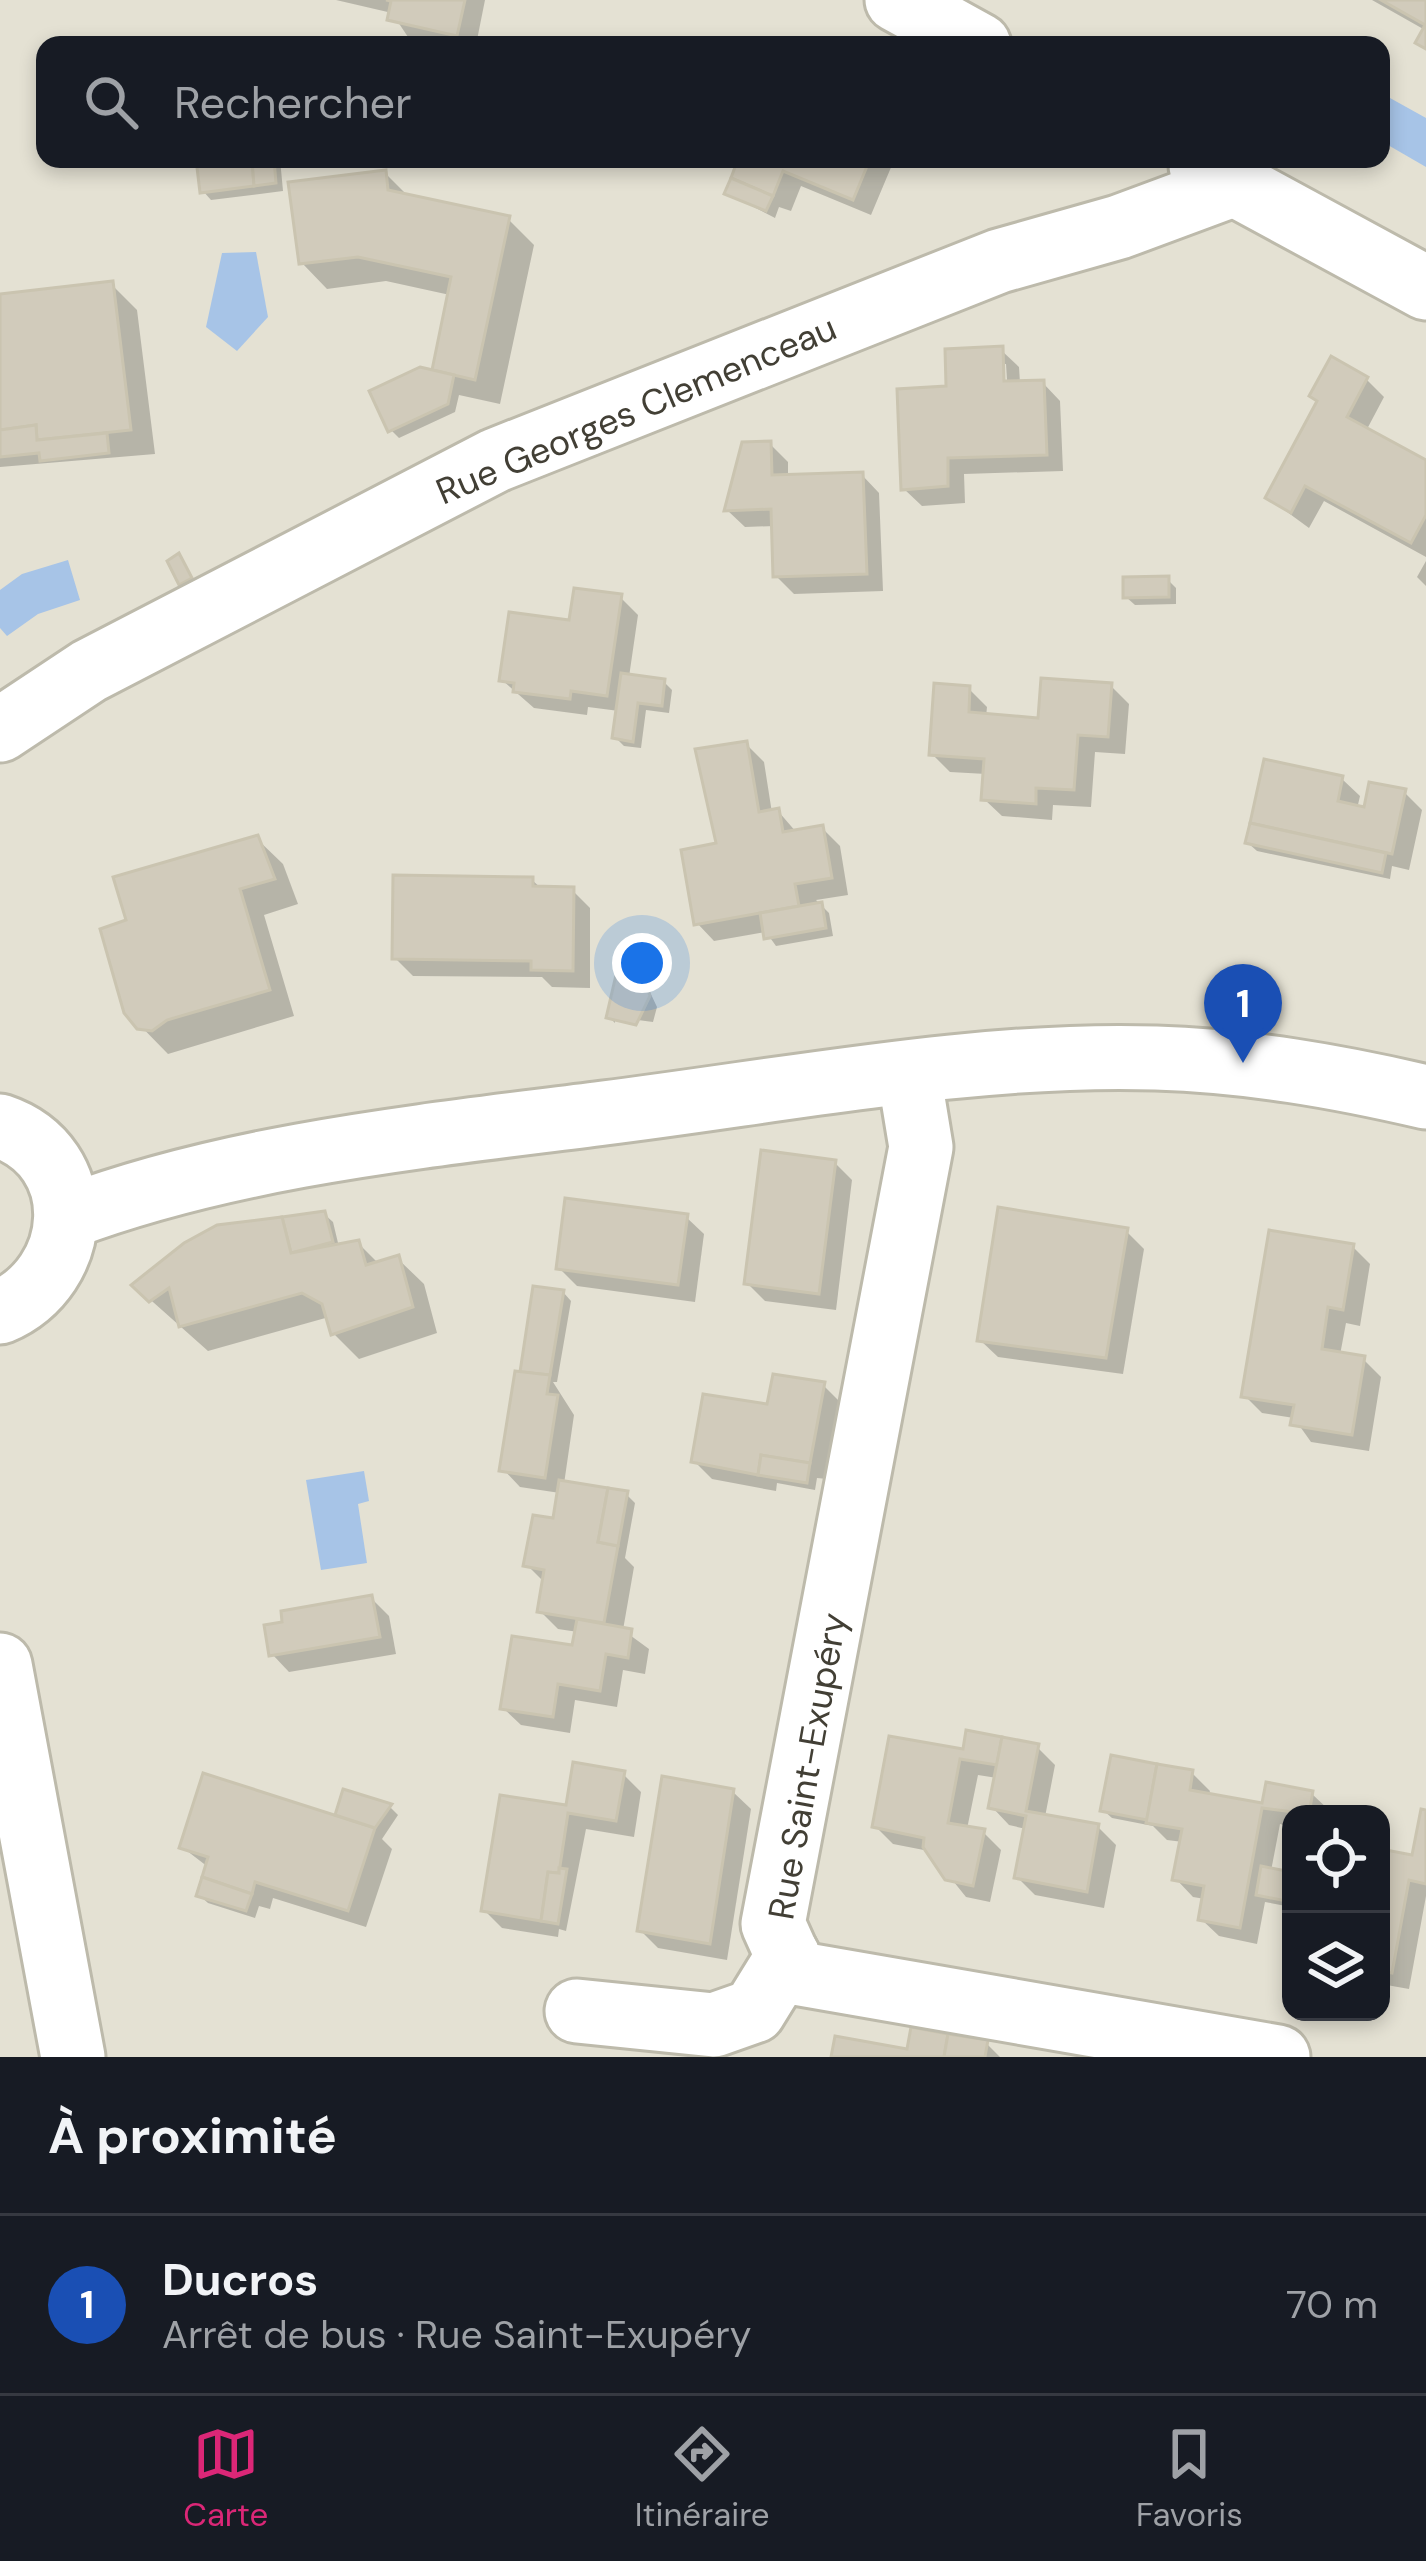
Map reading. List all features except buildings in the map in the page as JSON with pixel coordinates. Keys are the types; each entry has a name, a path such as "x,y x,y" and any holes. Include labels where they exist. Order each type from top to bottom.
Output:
{"street":[{"path":"897,0 963,36"},
{"path":"1212,172 1426,288"},
{"name":"Rue Georges Clemenceau","path":"0,730 89,671 496,460 999,261 1119,227 1212,172"},
{"path":"68,1217 171,1185 260,1166 490,1127 909,1074 1153,1058 1319,1072 1426,1097"},
{"name":"Rue Saint-Exupéry","path":"909,1074 921,1147 773,1924 795,1973 1278,2057"},
{"path":"0,1126 31,1142 50,1163 68,1217 66,1241 44,1283 0,1312"},
{"path":"0,1665 73,2057"},
{"path":"577,2011 714,2025 754,2011 788,1956"}],"shaded area":[{"path":"0,0 1426,0 1426,2057 0,2057"}],"water":[{"path":"1390,98 1426,118 1426,167 1390,146"},
{"path":"256,252 268,317 237,351 206,327 222,253"},
{"path":"68,560 80,600 38,614 7,636 0,628 0,590 22,574"},
{"path":"364,1471 369,1501 358,1504 367,1563 321,1570 306,1480"}],"place":[{"name":"Ducros","path":"1243,1063"}]}
